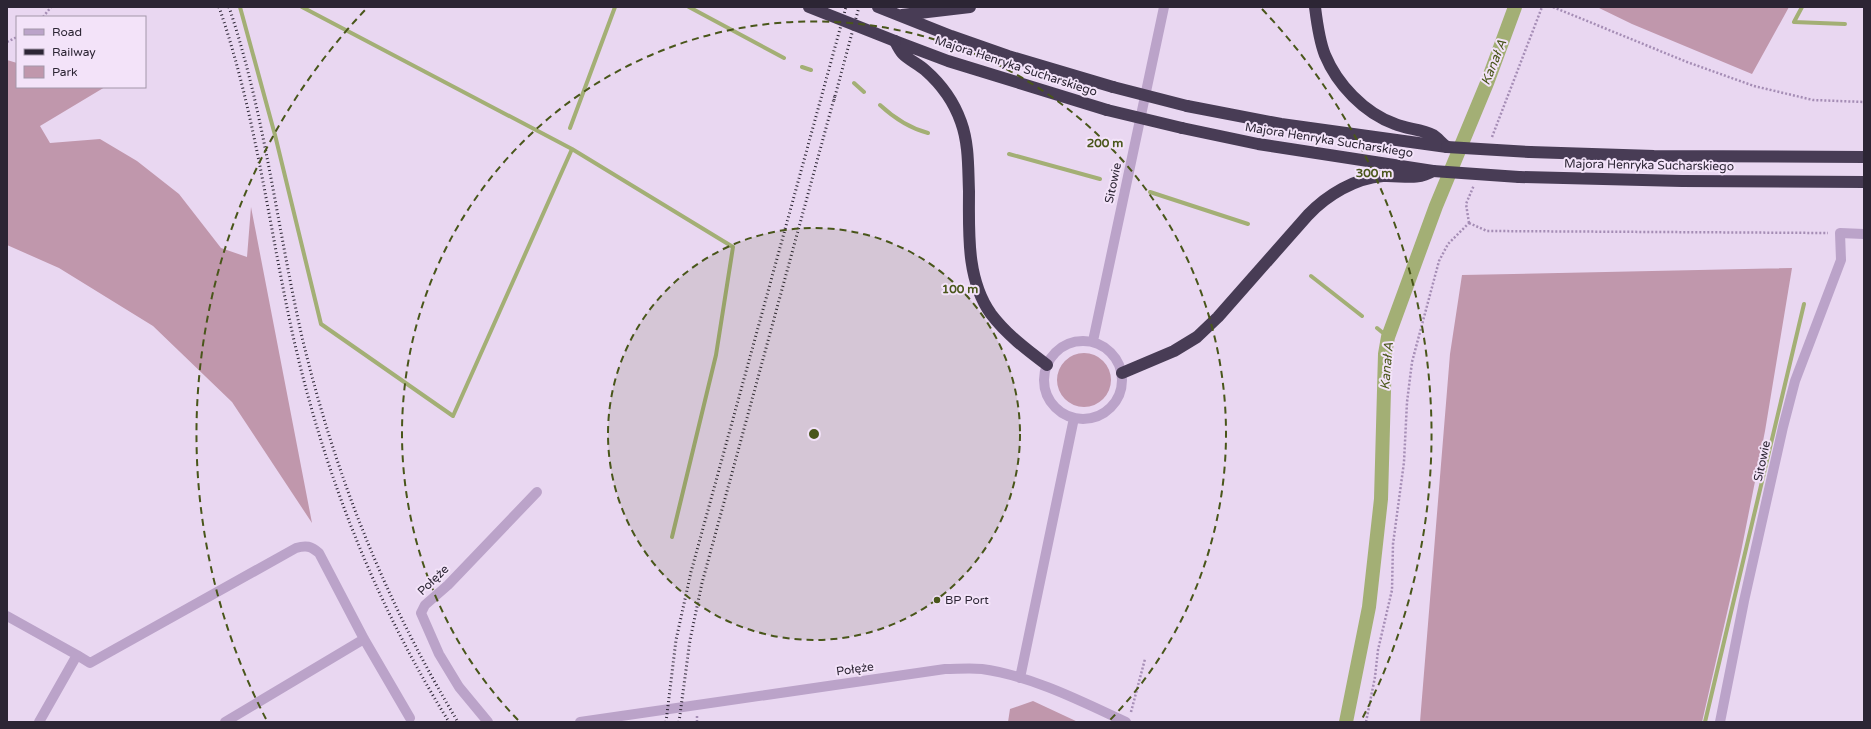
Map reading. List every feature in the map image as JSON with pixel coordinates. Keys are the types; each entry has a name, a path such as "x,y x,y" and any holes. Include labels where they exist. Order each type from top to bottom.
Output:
{"highway":[{"name":"Majora Henryka Sucharskiego","path":"809,7 895,41 962,65 1107,110 1258,144 1433,171 1518,177 1682,181 1864,182"},
{"name":"Majora Henryka Sucharskiego","path":"878,7 1008,56 1113,87 1187,106 1295,127 1447,148 1654,156 1864,157"},
{"path":"900,16 970,7"},
{"path":"1315,7 1324,54 1334,74 1347,90 1364,106 1377,115 1394,124 1433,135 1447,148"},
{"path":"895,41 902,54 924,70 938,83 952,101 961,122 966,138 968,160 969,240 972,264 982,299 991,314 1004,329 1047,365"},
{"path":"1122,373 1174,351 1197,337 1218,317 1316,207 1338,191 1366,180 1382,176 1424,177 1433,171"}],"street":[{"name":"Sitowie","path":"1093,341 1164,7"},
{"name":"Sitowie","path":"1720,722 1744,602 1783,427 1795,381 1841,260 1840,233"},
{"path":"1840,233 1864,234"},
{"path":"1083,340 1093,341 1109,350 1117,360 1122,373 1122,390 1114,405 1107,411 1092,418 1074,418 1058,410 1049,398 1044,384 1047,365 1058,350 1065,345 1083,340"},
{"path":"1020,678 1074,418"},
{"name":"Połęże","path":"488,722 459,688 438,654 421,613 425,605 448,585 537,492"},
{"path":"7,616 90,663 296,548 304,545 313,547 319,552 364,639 410,718"},
{"path":"225,722 364,639"},
{"path":"39,722 77,655"},
{"name":"Połęże","path":"580,722 946,669 982,669 1020,678 1128,718"}],"path":[{"path":"44,16 51,7"},
{"path":"1492,140 1542,7"},
{"path":"1554,7 1687,62 1754,86 1813,100 1864,102"},
{"path":"1469,223 1466,204 1475,183"},
{"path":"1469,223 1487,231 1840,233"},
{"path":"1366,722 1375,677 1378,650 1392,590 1393,544 1404,462 1407,402 1412,362 1440,260 1448,244 1469,223"},
{"path":"1128,718 1145,659"}],"green space":[{"path":"1597,7 1789,7 1752,74 1632,24"},
{"path":"7,60 16,63 16,88 103,88 40,126 50,143 100,139 137,161 179,194 221,248 247,257 251,207 312,523 232,402 153,326 59,268 7,245"},
{"path":"1792,268 1765,431 1741,552 1702,722 1420,722 1450,354 1462,275"},
{"path":"1084,353 1094,355 1103,361 1109,370 1111,380 1109,390 1103,399 1094,405 1084,407 1074,405 1065,399 1059,390 1057,380 1059,370 1065,361 1074,355"},
{"path":"1033,701 1078,722 1008,722 1010,709"}],"waterway":[{"path":"240,7 275,135 321,324 453,416 572,149 302,7"},
{"path":"570,128 615,7"},
{"path":"689,7 784,58"},
{"name":"Kanał A","path":"1346,722 1369,607 1381,499 1385,354 1388,337 1436,206 1487,83 1515,7"},
{"path":"1802,7 1794,22 1845,24"},
{"path":"802,67 811,70"},
{"path":"854,83 864,92"},
{"path":"880,105 902,122 928,133"},
{"path":"572,149 733,247 716,355 672,537"},
{"path":"1009,154 1100,179"},
{"path":"1150,192 1248,224"},
{"path":"1311,276 1362,316"},
{"path":"1705,722 1804,304"},
{"path":"1377,328 1388,337"}],"railway":[{"path":"219,7 243,88 261,171 293,336 320,437 336,487 375,584 422,677 449,722"},
{"path":"229,7 252,88 270,171 302,337 330,438 365,536 385,583 407,630 458,722"},
{"path":"666,722 676,640 691,572 846,7"},
{"path":"834,100 859,7"},
{"path":"679,722 690,640 702,583 835,95"}],"place":[{"name":"BP Port","path":"937,600"}]}
